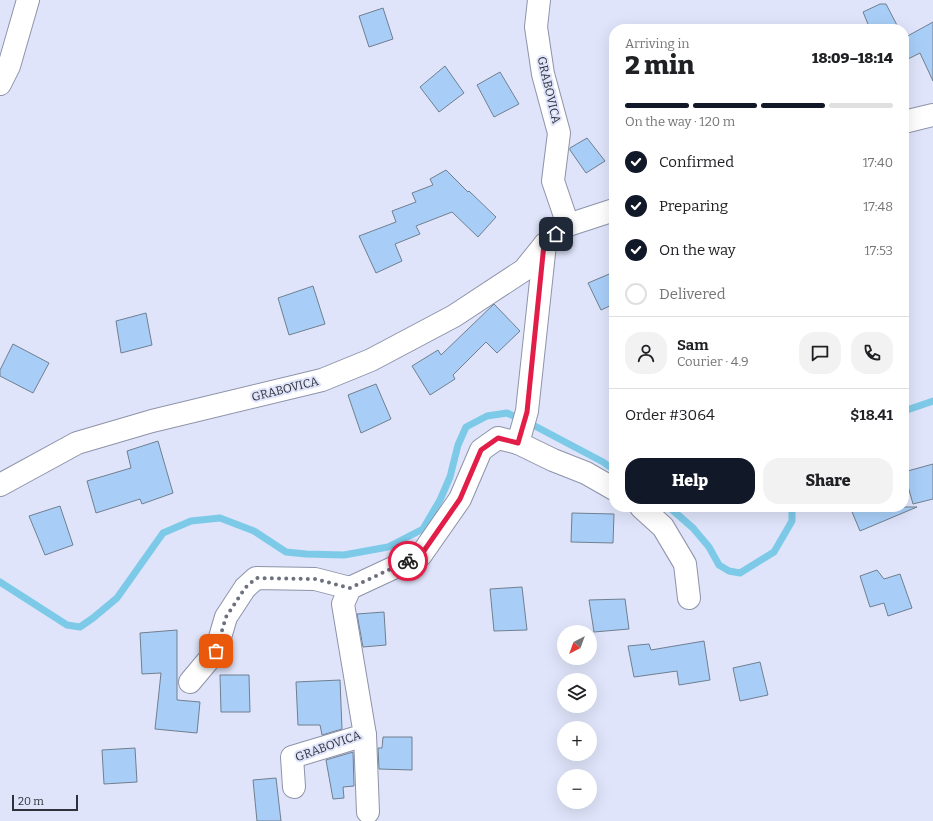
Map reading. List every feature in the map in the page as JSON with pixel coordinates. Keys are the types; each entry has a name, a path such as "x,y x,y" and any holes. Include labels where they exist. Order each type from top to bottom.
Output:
{"street":[{"path":"0,84 9,66 28,0"},
{"name":"GRABOVICA","path":"539,0 536,27 542,66 559,133 553,181 568,225"},
{"path":"909,121 933,115"},
{"name":"GRABOVICA","path":"0,486 77,443 152,421 322,380 371,360 454,316 524,270 544,244 568,225 609,212"},
{"path":"522,428 544,244"},
{"path":"522,428 553,460 586,473 609,486"},
{"path":"190,682 216,651 226,617 245,588 256,578 315,579 350,588 421,555 460,499 481,450 498,438 522,428"},
{"path":"646,512 663,527 685,564 689,598"},
{"name":"GRABOVICA","path":"294,787 292,757 365,735 343,604 350,588"},
{"path":"365,735 368,812"}],"building":[{"path":"880,4 886,4 896,24 868,24 863,12"},
{"path":"383,8 393,39 369,47 359,16"},
{"path":"933,22 933,81 920,53 909,58 909,35"},
{"path":"445,66 464,93 439,112 420,87"},
{"path":"500,72 519,104 494,117 477,85"},
{"path":"587,138 605,161 586,173 570,148"},
{"path":"446,170 496,217 478,237 452,212 416,226 420,234 395,244 402,261 376,273 359,236 396,222 392,211 416,202 412,193 433,185 430,179"},
{"path":"609,274 609,306 601,310 588,283"},
{"path":"313,286 325,324 289,335 278,298"},
{"path":"494,304 520,331 497,353 486,342 453,375 455,379 430,395 412,366 438,350 441,355"},
{"path":"146,313 152,345 121,353 116,321"},
{"path":"13,344 49,363 33,393 0,376 0,370"},
{"path":"376,384 391,419 361,433 348,395"},
{"path":"158,441 173,493 142,504 140,499 96,513 87,481 131,468 127,451"},
{"path":"933,464 933,499 913,504 909,490 909,471"},
{"path":"60,506 73,545 45,555 29,516"},
{"path":"909,507 917,507 909,510"},
{"path":"852,512 905,512 860,531"},
{"path":"572,513 614,514 613,543 571,542"},
{"path":"877,570 884,579 900,574 912,608 888,616 884,603 870,607 860,576"},
{"path":"522,587 527,630 494,631 490,589"},
{"path":"625,599 629,629 597,632 597,625 593,625 589,600"},
{"path":"384,612 386,645 363,647 357,614"},
{"path":"177,630 177,700 200,702 197,733 155,729 161,673 142,674 140,633"},
{"path":"704,641 710,680 679,685 677,671 634,677 628,646 649,644 651,650"},
{"path":"760,662 768,695 740,701 733,668"},
{"path":"220,675 249,675 250,712 221,712"},
{"path":"340,680 342,729 322,735 320,725 298,725 296,682"},
{"path":"383,737 412,737 412,770 379,769 378,748 382,748"},
{"path":"135,748 137,782 104,784 102,750"},
{"path":"353,752 354,786 343,787 344,798 333,799 326,760"},
{"path":"276,778 281,821 257,821 253,780"}],"waterway":[{"path":"909,409 933,401"},
{"path":"0,582 67,625 80,627 117,598 163,533 191,521 220,518 254,531 286,552 344,555 388,547 423,529 440,500 450,477 458,445 466,427 487,416 507,413 533,425 609,466"},
{"path":"675,512 693,528 709,547 719,565 729,571 740,573 774,552 792,521 792,512"}],"way so far":[{"path":"216,651 226,617 245,588 256,578 315,579 350,588 408,561"}],"route":[{"path":"408,561 421,555 460,499 481,450 498,438 518,443 527,412 544,244 556,234"}]}
